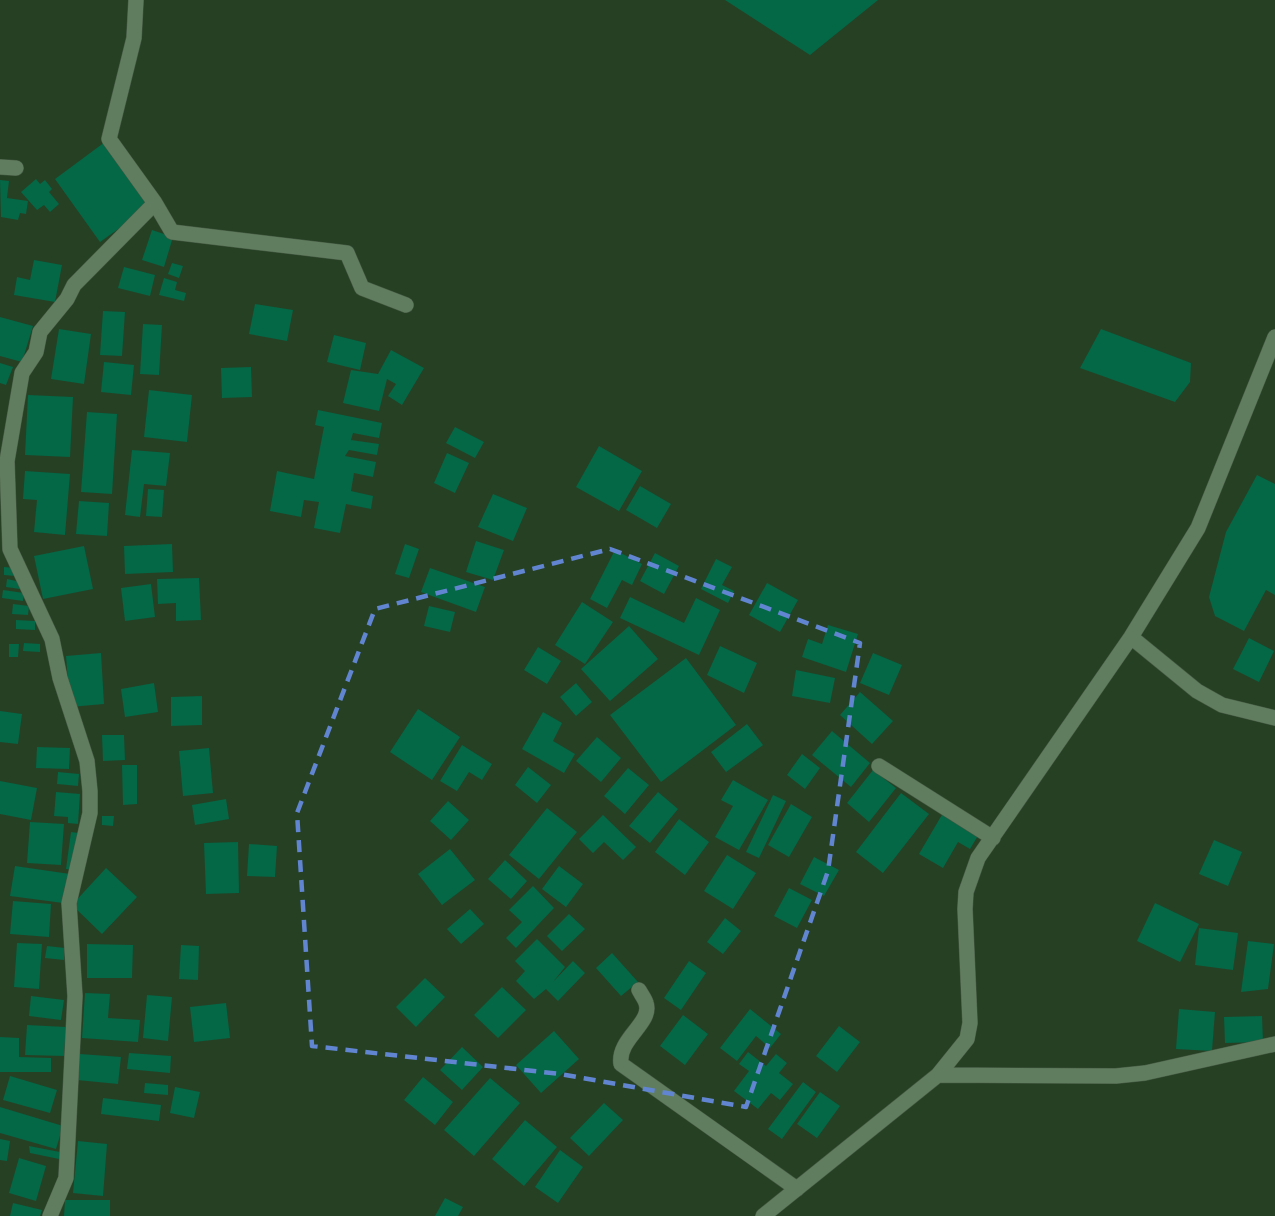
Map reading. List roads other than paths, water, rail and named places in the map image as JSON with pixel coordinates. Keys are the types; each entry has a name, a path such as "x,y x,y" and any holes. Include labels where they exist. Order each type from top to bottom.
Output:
{"street":[{"path":"136,0 134,38 109,139 155,203 172,232 347,254 362,288 406,305"},
{"path":"0,167 16,168"},
{"path":"50,1216 66,1178 75,996 69,903 90,813 90,791 87,761 60,678 52,639 10,549 7,461 22,373 36,352 40,332 67,299 74,285 155,203"},
{"path":"763,1216 938,1075 967,1039 970,1023 966,892 978,858 1131,637 1198,528 1275,337"},
{"path":"1131,637 1197,692 1222,705 1275,718"},
{"path":"879,766 993,838"},
{"path":"639,990 647,1011 643,1021 622,1047 621,1064 797,1189"},
{"path":"938,1075 1123,1076 1275,1044"}]}
